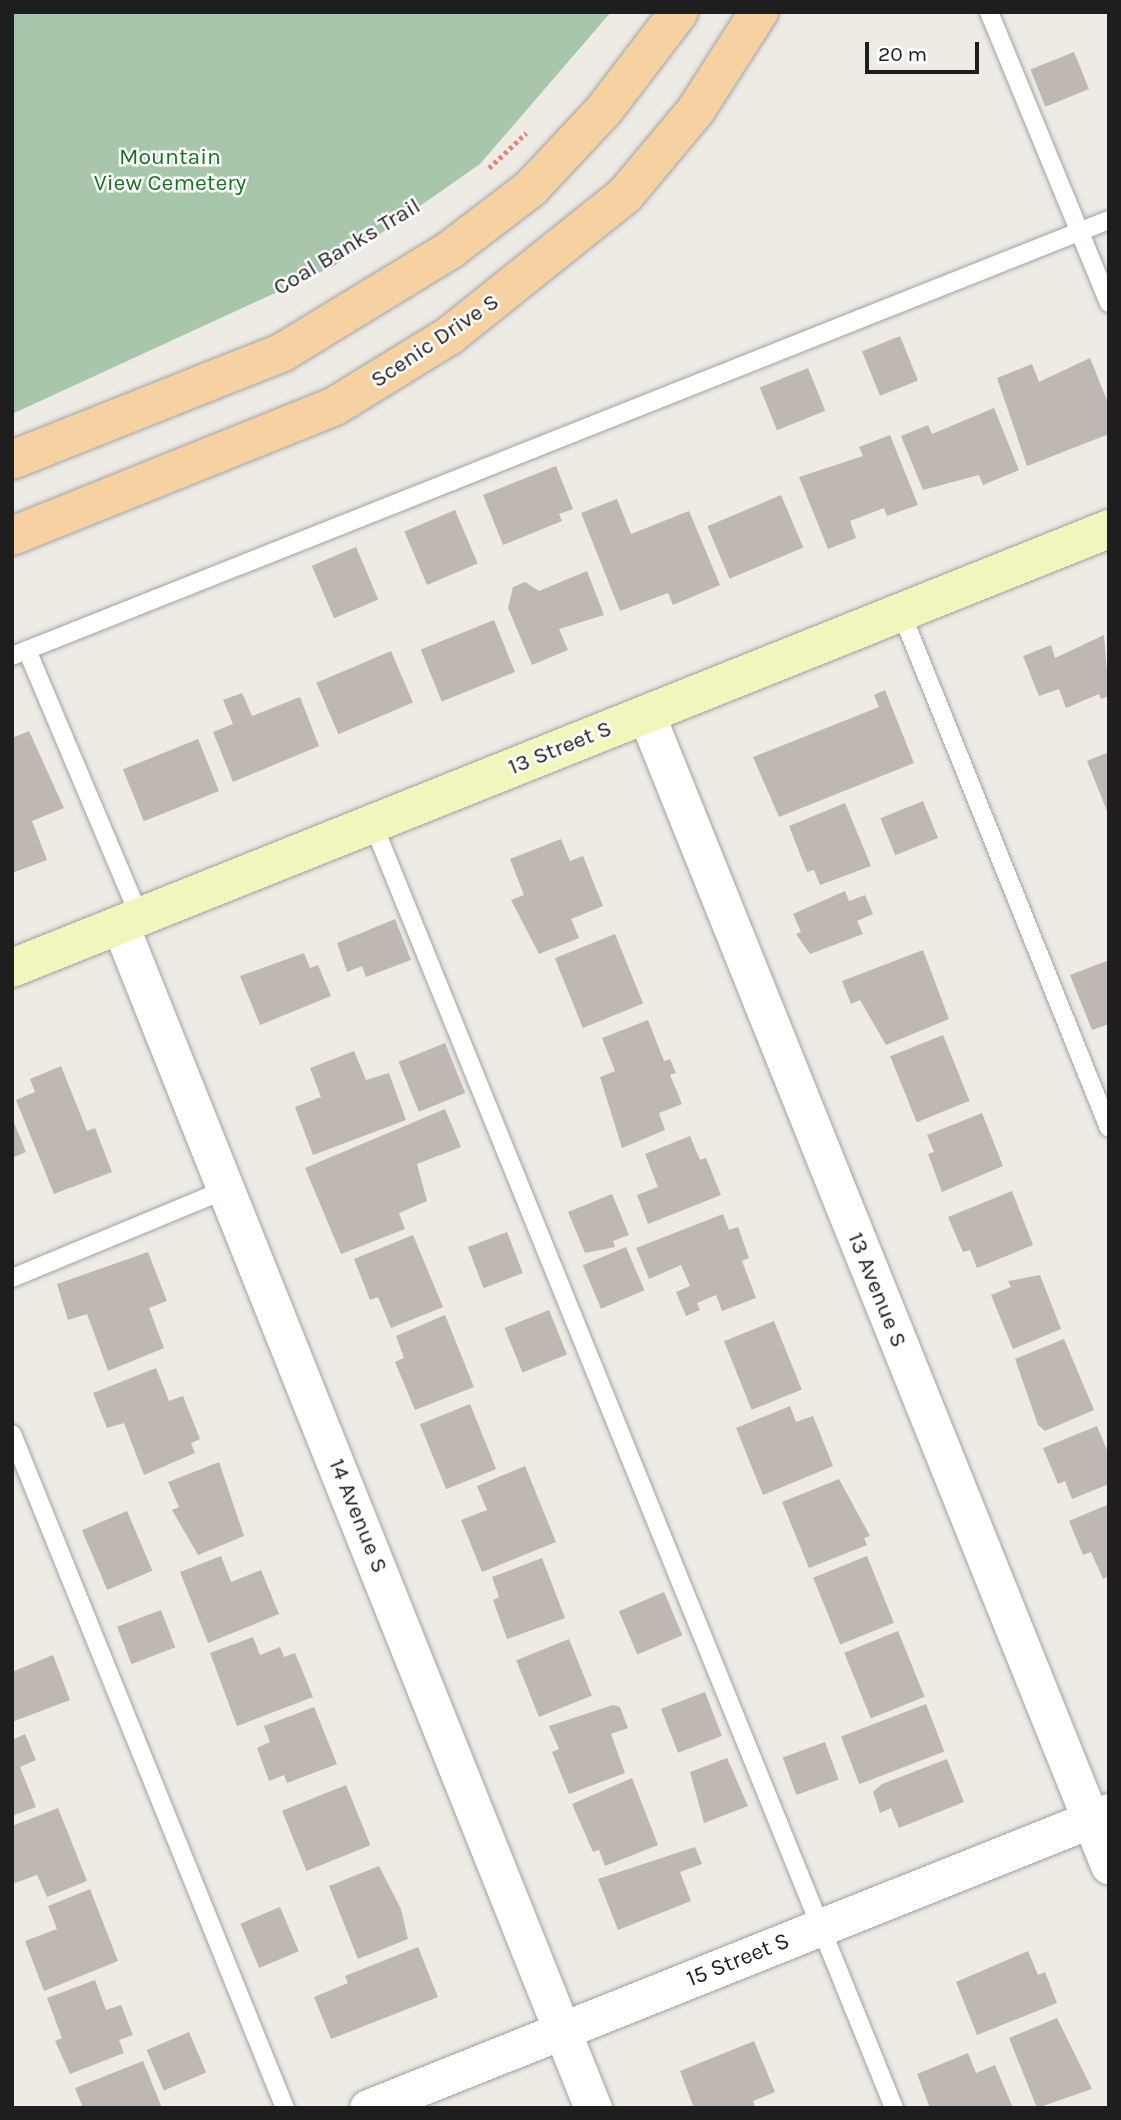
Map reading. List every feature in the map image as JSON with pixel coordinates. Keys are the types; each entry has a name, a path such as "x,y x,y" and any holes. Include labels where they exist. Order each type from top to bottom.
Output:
{"main road":[{"path":"12,460 283,352 450,250 531,188 604,110 679,12"},
{"name":"Scenic Drive S","path":"12,536 335,406 449,336 625,195 696,110 759,12"}],"street":[{"name":"13 Street S","path":"12,968 1109,529"},
{"name":"13 Avenue S","path":"646,714 1100,1816 1109,1865"},
{"name":"14 Avenue S","path":"130,921 228,1188 593,2108"},
{"name":"15 Street S","path":"368,2108 1100,1816"}],"lane":[{"path":"989,12 1109,303"},
{"path":"130,921 20,653 1109,220"},
{"path":"901,612 1109,1128"},
{"path":"373,824 823,1926 894,2108"},
{"path":"12,1278 228,1188"},
{"path":"12,1434 285,2108"}],"path":[{"path":"481,176 531,127"}],"green space":[{"name":"Mountain View Cemetery","path":"12,12 611,12 480,164 334,266 12,414"}],"building":[{"path":"1074,52 1089,89 1045,107 1030,70"},
{"path":"900,336 918,381 880,396 862,351"},
{"path":"1090,358 1109,405 1109,434 1027,466 997,378 1032,364 1039,382"},
{"path":"808,368 825,411 777,430 760,387"},
{"path":"994,408 1019,470 983,485 979,475 923,490 901,436 928,425 932,434"},
{"path":"890,435 918,505 887,516 884,508 850,521 856,538 828,549 799,477 863,456 859,447"},
{"path":"556,466 573,509 559,514 562,521 503,545 483,495"},
{"path":"781,495 803,547 730,579 707,526"},
{"path":"617,499 631,534 689,511 720,585 673,605 668,593 620,611 581,513"},
{"path":"455,510 478,563 427,585 404,531"},
{"path":"356,547 378,599 334,618 312,566"},
{"path":"587,571 604,615 559,629 568,650 532,665 508,608 513,587 525,582 539,591"},
{"path":"494,620 515,672 442,702 421,650"},
{"path":"1104,635 1109,696 1101,699 1099,694 1066,708 1059,689 1039,696 1023,656 1051,645 1055,658"},
{"path":"391,651 413,703 338,734 316,683"},
{"path":"885,690 914,763 779,817 753,757 879,707 874,695"},
{"path":"242,693 252,716 300,697 319,746 233,782 213,732 233,724 223,700"},
{"path":"29,731 64,808 32,821 47,860 12,873 12,738"},
{"path":"198,739 219,791 144,821 123,769"},
{"path":"1109,752 1109,816 1087,761"},
{"path":"923,801 938,838 895,855 880,818"},
{"path":"845,803 871,866 820,885 814,870 807,872 789,826"},
{"path":"561,839 570,861 583,856 603,906 571,919 579,938 539,954 511,900 524,895 510,859"},
{"path":"845,891 849,901 865,895 873,914 857,921 863,934 810,954 796,934 801,932 793,914"},
{"path":"395,919 411,960 366,977 362,966 347,972 337,943"},
{"path":"615,934 643,1004 583,1028 555,958"},
{"path":"923,950 949,1019 886,1045 860,1000 851,1004 842,981"},
{"path":"304,953 310,968 318,965 331,996 260,1025 240,976"},
{"path":"1109,960 1109,1024 1092,1030 1070,975"},
{"path":"648,1020 664,1061 670,1059 676,1073 670,1075 682,1104 659,1113 665,1130 622,1148 600,1077 615,1071 602,1038"},
{"path":"943,1035 970,1101 917,1122 890,1056"},
{"path":"445,1043 465,1093 419,1112 399,1062"},
{"path":"354,1051 366,1080 389,1073 406,1120 313,1155 295,1107 321,1097 310,1068"},
{"path":"61,1066 87,1131 95,1128 112,1172 54,1194 16,1100 35,1092 30,1079"},
{"path":"445,1109 461,1147 417,1164 427,1201 399,1213 405,1229 341,1254 305,1168"},
{"path":"982,1113 1003,1166 942,1192 928,1154 934,1152 927,1135"},
{"path":"12,1118 26,1152 12,1158"},
{"path":"690,1136 700,1160 706,1158 721,1195 648,1224 637,1195 658,1187 645,1154"},
{"path":"1012,1191 1033,1245 977,1268 970,1250 963,1252 948,1217"},
{"path":"612,1194 629,1235 613,1241 615,1247 585,1253 568,1212"},
{"path":"723,1214 729,1230 738,1227 749,1258 742,1261 756,1298 722,1311 716,1295 697,1303 700,1310 686,1316 676,1292 690,1286 681,1265 649,1279 636,1248"},
{"path":"507,1232 523,1273 484,1288 468,1247"},
{"path":"413,1235 443,1307 391,1328 378,1297 370,1300 354,1259"},
{"path":"626,1247 644,1290 601,1309 583,1265"},
{"path":"148,1252 167,1301 149,1308 164,1348 108,1371 87,1314 68,1320 57,1284"},
{"path":"1040,1275 1061,1329 1013,1349 991,1295 1011,1287 1008,1281"},
{"path":"549,1310 567,1355 522,1372 504,1328"},
{"path":"445,1315 474,1387 415,1410 395,1362 404,1358 396,1336"},
{"path":"774,1321 802,1390 752,1410 724,1341"},
{"path":"1064,1339 1094,1410 1045,1431 1038,1425 1015,1359"},
{"path":"156,1368 169,1401 183,1396 200,1439 191,1443 195,1453 144,1475 124,1423 107,1428 93,1393"},
{"path":"470,1404 496,1469 446,1489 420,1424"},
{"path":"790,1406 796,1422 813,1416 833,1466 763,1495 736,1428"},
{"path":"1097,1426 1109,1455 1109,1484 1072,1499 1065,1481 1058,1484 1043,1448"},
{"path":"219,1462 244,1536 198,1555 172,1510 179,1507 168,1482"},
{"path":"525,1466 556,1542 482,1572 461,1520 487,1510 477,1486"},
{"path":"839,1479 870,1536 864,1538 867,1545 809,1568 782,1502"},
{"path":"1109,1504 1109,1576 1103,1579 1091,1552 1083,1555 1069,1521"},
{"path":"127,1511 152,1571 107,1590 82,1530"},
{"path":"221,1556 231,1582 261,1570 279,1614 208,1643 180,1572"},
{"path":"867,1556 894,1623 840,1644 813,1578"},
{"path":"542,1558 565,1618 507,1639 493,1600 499,1597 492,1577"},
{"path":"664,1592 682,1635 637,1654 619,1611"},
{"path":"161,1610 175,1647 131,1664 117,1627"},
{"path":"898,1631 925,1697 871,1719 844,1653"},
{"path":"253,1637 260,1655 280,1647 284,1657 295,1653 313,1697 237,1726 210,1653"},
{"path":"569,1639 592,1696 539,1717 516,1660"},
{"path":"53,1655 70,1700 12,1722 12,1672"},
{"path":"705,1692 722,1736 678,1753 661,1709"},
{"path":"926,1704 944,1752 859,1784 841,1737"},
{"path":"613,1705 620,1707 628,1728 611,1734 625,1773 569,1794 552,1752 559,1749 549,1726"},
{"path":"314,1707 337,1764 287,1783 284,1775 269,1781 257,1748 270,1742 264,1726"},
{"path":"25,1734 36,1760 20,1767 36,1807 12,1816 12,1740"},
{"path":"825,1742 839,1780 796,1795 783,1757"},
{"path":"727,1758 748,1806 704,1823 690,1772"},
{"path":"947,1759 964,1802 899,1828 891,1808 880,1813 873,1792 882,1784"},
{"path":"632,1778 658,1845 605,1866 599,1850 593,1852 572,1804"},
{"path":"346,1785 370,1845 306,1871 282,1811"},
{"path":"58,1808 87,1881 47,1897 37,1875 12,1884 12,1826"},
{"path":"695,1847 702,1864 680,1872 691,1901 618,1930 598,1879"},
{"path":"379,1866 401,1909 408,1939 358,1959 329,1886"},
{"path":"90,1889 118,1961 44,1991 25,1941 57,1929 48,1906"},
{"path":"280,1907 299,1951 259,1968 240,1924"},
{"path":"418,1947 438,1997 331,2039 314,1997 348,1983 345,1976"},
{"path":"1028,1951 1038,1975 1045,1972 1057,2003 977,2035 956,1982"},
{"path":"95,1980 106,2010 121,2005 133,2035 119,2040 124,2053 70,2074 55,2041 62,2038 47,1998"},
{"path":"1057,2018 1092,2089 1037,2108 1009,2038"},
{"path":"189,2032 206,2073 164,2090 147,2050"},
{"path":"754,2041 775,2092 753,2101 755,2108 694,2108 680,2071"},
{"path":"968,2053 976,2073 995,2065 1013,2108 930,2108 917,2074"},
{"path":"143,2061 162,2108 83,2108 75,2088"}]}
